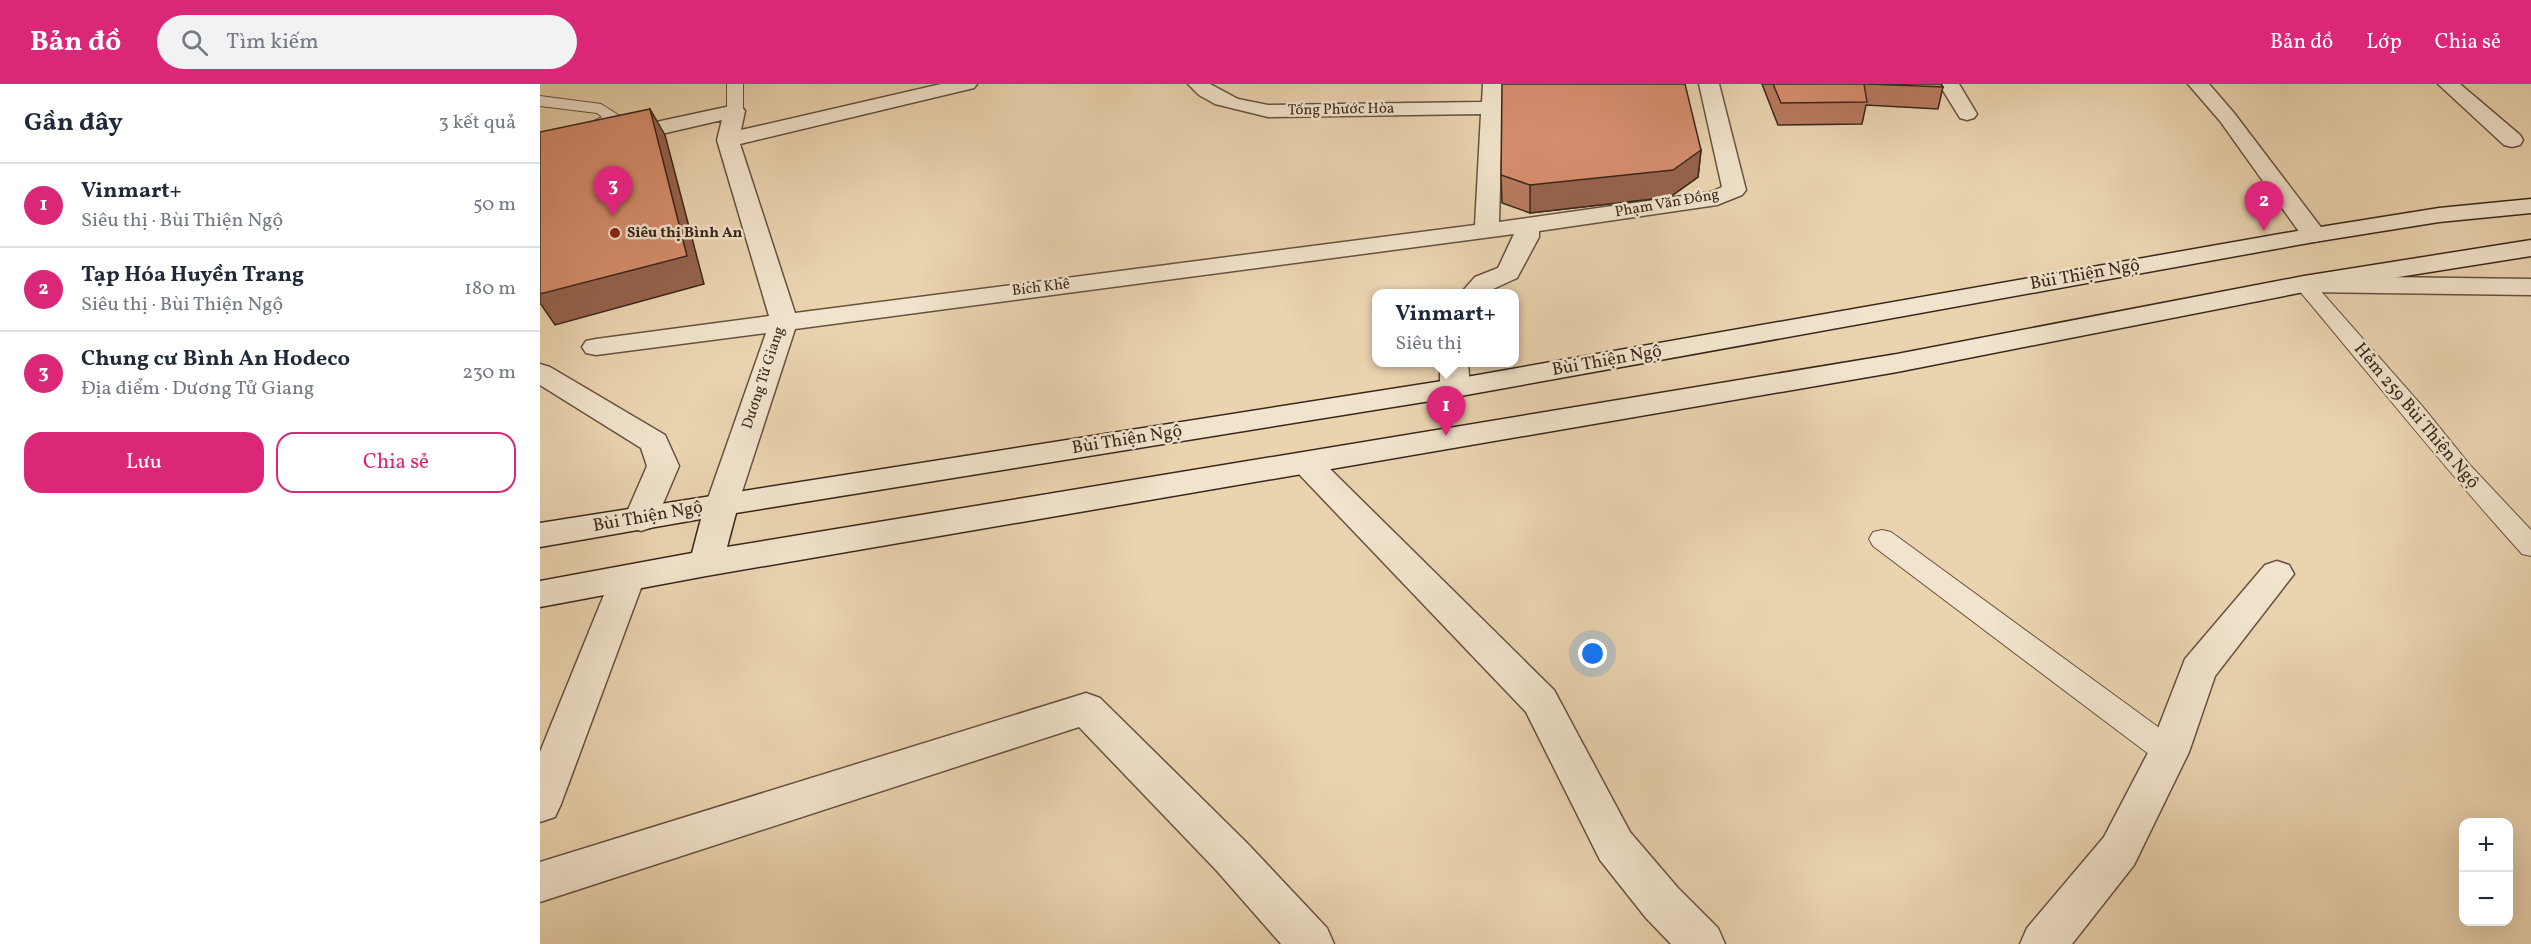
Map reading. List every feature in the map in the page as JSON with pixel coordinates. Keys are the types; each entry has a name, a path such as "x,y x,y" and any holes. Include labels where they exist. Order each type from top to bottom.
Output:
{"street":[{"path":"598,141 735,111 728,140 967,84"},
{"name":"Tống Phước Hòa","path":"1197,84 1208,94 1234,105 1268,111 1492,108"},
{"path":"1487,231 1492,84"},
{"name":"Phạm Văn Đồng","path":"1487,231 1717,198 1734,190 1709,84"},
{"path":"1949,84 1967,114"},
{"path":"2198,84 2227,117 2314,235"},
{"path":"2448,84 2512,140"},
{"name":"Dương Tử Giang","path":"706,563 723,504 784,320 728,140"},
{"name":"Bùi Thiện Ngộ","path":"1519,365 2439,215 2531,206"},
{"path":"1478,289 1484,283 1508,273 1527,237 1526,225"},
{"name":"Bích Khê","path":"596,346 1487,231"},
{"path":"540,594 627,580 706,563 1307,464 1897,363 2304,284 2531,248"},
{"path":"2304,284 2531,287"},
{"name":"Bùi Thiện Ngộ","path":"540,535 1504,367"},
{"path":"540,373 654,442 663,466 640,519"},
{"path":"1307,464 1540,701 1615,846 1662,903 1702,944"},
{"path":"2043,944 2119,851 2169,752 2198,670 2277,574"},
{"path":"540,804 627,580"},
{"path":"540,882 1086,709 1224,849 1311,944"}],"lane":[{"path":"735,84 735,111"},
{"path":"540,101 602,109 612,116 540,155"},
{"name":"Hẻm 259 Bùi Thiện Ngộ","path":"2304,284 2415,412 2460,470 2531,547"},
{"path":"1882,539 2169,752"}],"building":[{"path":"1502,84 1685,84 1701,150 1673,170 1530,185 1501,175"},
{"path":"1773,84 1864,84 1867,102 1781,103"},
{"path":"1868,84 1941,84 1943,87"},
{"path":"650,109 687,256 540,294 540,132"}],"place":[{"name":"Chung cư Bình An Hodeco","path":"613,216"},
{"name":"Tạp Hóa Huyền Trang","path":"2264,231"},
{"name":"Siêu thị Bình An","path":"615,233"},
{"name":"Vinmart+","path":"1446,436"}]}
